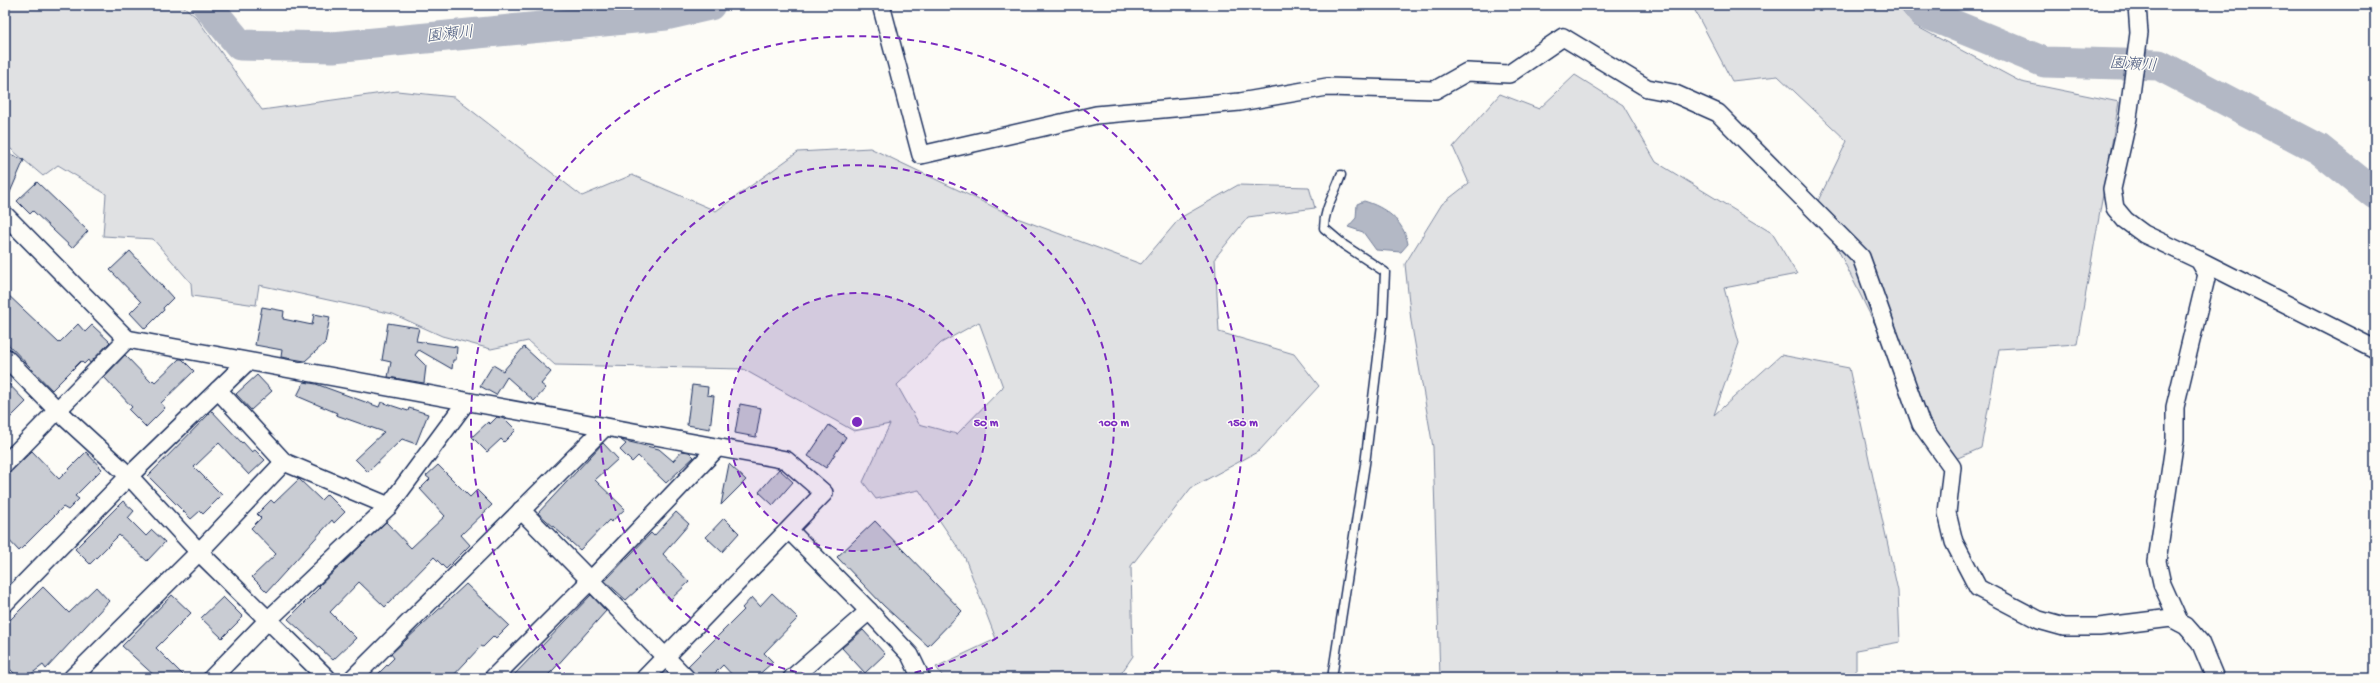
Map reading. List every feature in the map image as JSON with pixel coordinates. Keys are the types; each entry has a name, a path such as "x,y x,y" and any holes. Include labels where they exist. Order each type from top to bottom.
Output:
{"street":[{"path":"881,5 921,155 1096,115 1240,102 1327,87 1435,90 1466,72 1509,74 1564,36 1647,88 1673,93 1718,113 1861,257 1921,424 1952,467 1947,513 1952,535 1960,555 1978,588 2039,620 2064,627 2099,627 2158,618 2171,618 2186,626 2200,642 2215,678"},
{"path":"2136,5 2139,33 2128,118 2112,189 2115,208 2125,220 2144,234 2199,260 2375,349"},
{"path":"5,215 127,339 604,428 786,460 824,494 645,678"},
{"path":"2179,622 2162,584 2157,561 2175,439 2175,407 2207,274 2199,260"},
{"path":"5,464 127,339"},
{"path":"5,357 58,411 129,476 199,552 327,678"},
{"path":"5,603 129,476 247,362"},
{"path":"218,390 284,462 389,506"},
{"path":"212,678 268,620 389,506 466,402"},
{"path":"353,678 604,428"},
{"path":"493,678 590,581 717,448"},
{"path":"72,678 199,552 284,462"},
{"path":"521,510 686,678"},
{"path":"789,530 910,655 921,678"},
{"path":"792,678 869,611"}],"lane":[{"path":"1332,678 1365,464 1383,316 1385,272 1344,245 1324,228 1324,213 1335,193 1341,175"}],"shaded area":[{"path":"5,5 182,5 196,17 262,110 397,91 454,97 582,196 632,175 716,211 798,152 870,148 1017,218 1141,264 1180,218 1238,185 1309,187 1315,208 1248,217 1215,258 1219,332 1294,354 1319,386 1259,451 1191,488 1131,566 1133,656 1118,678 944,678 936,667 996,639 965,558 919,490 876,499 863,482 890,424 854,431 743,369 555,365 528,341 491,349 442,336 393,314 259,285 256,305 192,296 191,283 153,239 103,236 106,194 58,165 43,176 5,144","holes":["979,322 1003,387 957,434 919,424 897,385 941,343"]},
{"path":"1692,5 1897,5 1914,25 2021,82 2119,102 2077,344 1999,349 1981,448 1944,464 1816,205 1847,141 1778,76 1732,81"},
{"path":"1575,75 1623,105 1656,162 1772,233 1797,274 1724,288 1739,343 1714,415 1781,355 1849,368 1898,591 1900,642 1856,650 1856,678 1440,678 1433,447 1411,321 1405,264 1442,204 1469,183 1453,147 1500,94 1539,109"},
{"path":"1364,201 1386,211 1398,222 1406,236 1408,244 1401,252 1376,250 1363,232 1348,227 1356,218 1357,204"}],"building":[{"path":"5,152 24,160 5,204"},
{"path":"37,182 88,231 72,248 33,211 30,214 17,201"},
{"path":"130,251 173,298 163,308 164,310 145,329 130,313 141,302 110,270"},
{"path":"5,292 59,343 78,324 85,332 92,325 110,342 90,363 88,360 84,364 81,361 52,390 5,341"},
{"path":"262,307 284,311 283,319 312,325 314,314 330,317 325,343 305,361 281,357 282,350 255,345"},
{"path":"388,323 419,328 416,341 457,347 456,360 453,360 452,369 419,350 415,355 426,366 424,383 388,377 391,362 382,360"},
{"path":"524,347 551,372 541,384 546,388 534,401 507,377 496,395 480,386 493,365 503,371"},
{"path":"125,355 151,382 153,380 155,382 179,359 182,359 194,371 161,403 165,408 146,427 129,410 132,407 104,377"},
{"path":"257,375 272,391 251,410 236,394"},
{"path":"5,380 26,402 5,423"},
{"path":"304,382 316,384 379,407 381,402 408,411 409,408 428,414 416,444 402,439 368,472 355,459 384,432 336,415 337,413 297,396"},
{"path":"692,385 708,387 707,395 714,396 710,429 687,425"},
{"path":"740,404 761,408 756,437 735,433"},
{"path":"212,411 242,443 243,442 252,452 255,450 265,460 249,475 219,443 194,467 222,495 203,514 200,511 191,519 148,476"},
{"path":"497,417 505,419 516,430 504,442 501,439 487,452 472,437 488,422 490,424"},
{"path":"829,425 846,437 826,468 808,456"},
{"path":"621,440 659,449 673,461 682,451 689,452 694,457 666,483 638,456 632,462 620,450 626,444"},
{"path":"603,443 618,459 595,480 625,509 611,522 609,520 580,550 538,513"},
{"path":"32,451 59,479 86,452 102,469 75,496 79,499 68,510 63,507 19,551 5,536 5,477"},
{"path":"729,464 746,480 721,505"},
{"path":"438,465 470,497 477,490 492,505 461,535 470,545 446,569 434,557 385,607 359,582 330,612 356,638 333,660 288,619 320,587 319,586 386,522 411,548 445,516 420,489 430,479 426,476"},
{"path":"779,469 793,482 773,505 759,492"},
{"path":"299,479 321,500 327,494 345,512 334,523 332,520 267,592 252,577 276,554 251,528 261,518 257,514 271,500 274,503"},
{"path":"123,501 134,511 128,518 146,536 152,530 165,542 147,561 119,535 90,564 75,549"},
{"path":"676,512 689,524 663,554 689,582 670,600 650,578 626,600 605,581 651,533 654,536"},
{"path":"724,518 739,533 722,552 706,537"},
{"path":"875,521 962,611 928,646 884,606 837,557"},
{"path":"466,584 509,625 496,638 494,636 483,647 481,646 451,678 374,678 394,658 391,654"},
{"path":"43,587 69,613 96,587 109,601 46,669 43,665 26,678 19,678 5,664 5,625"},
{"path":"772,593 798,618 764,653 773,662 755,678 735,678 723,665 710,678 696,678 688,666 744,610 742,608 752,597 760,606"},
{"path":"172,595 191,613 156,648 186,678 157,678 122,646"},
{"path":"591,595 606,611 554,669 545,678 511,678"},
{"path":"223,597 243,617 222,638 201,618"},
{"path":"863,630 885,654 865,673 842,648"}],"waterway":[{"name":"園瀬川","path":"207,5 240,45 333,47 666,15 710,5"},
{"name":"園瀬川","path":"1917,5 1922,12 2044,62 2159,65 2319,149 2375,194"}]}
